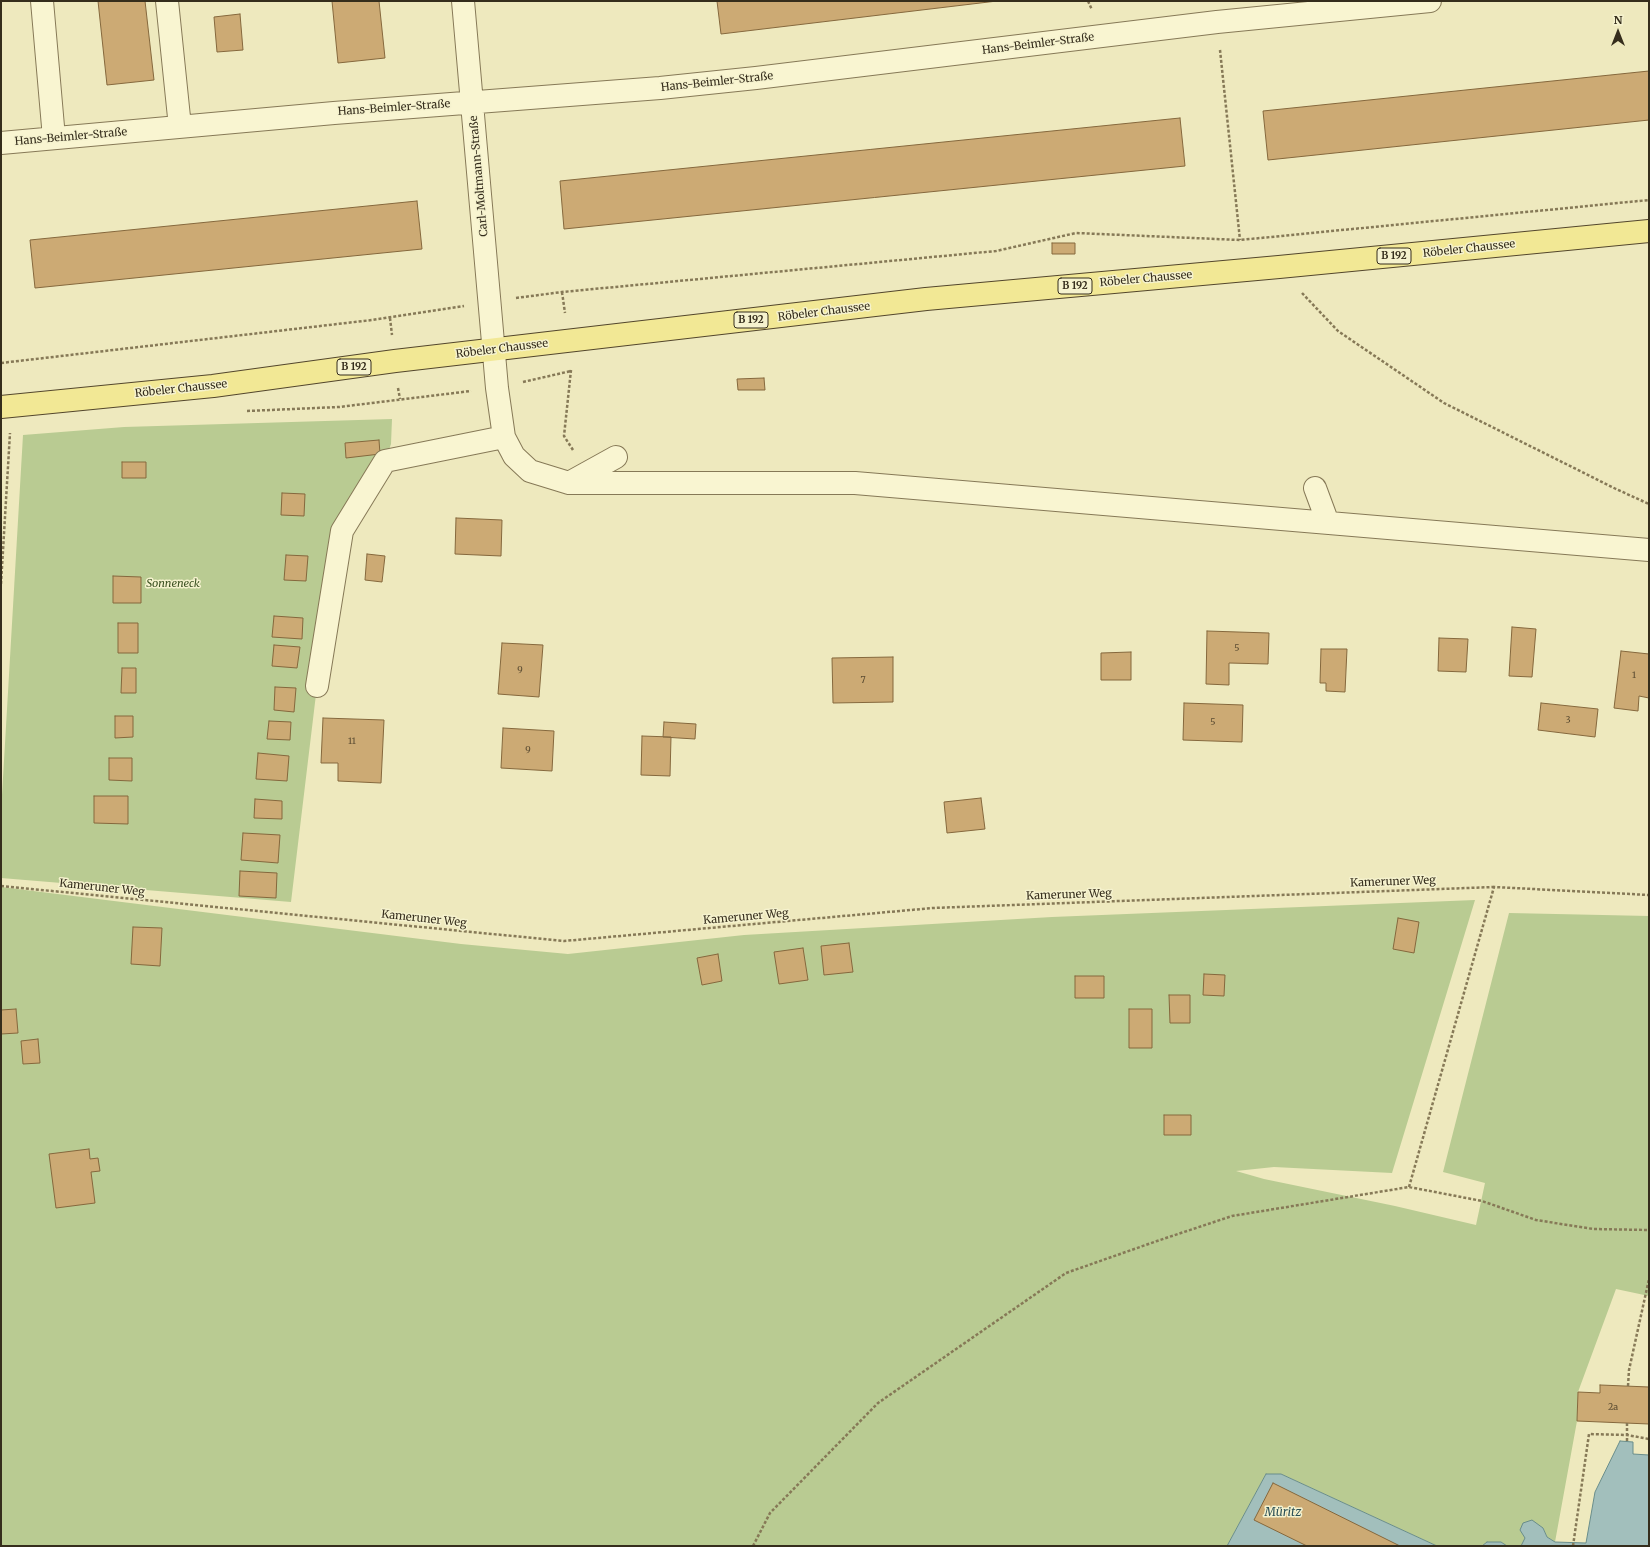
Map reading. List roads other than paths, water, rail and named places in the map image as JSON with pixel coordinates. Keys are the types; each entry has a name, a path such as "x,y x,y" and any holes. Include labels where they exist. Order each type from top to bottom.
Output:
{"main road":[{"name":"Röbeler Chaussee","path":"6,407 213,386 395,361 926,299 1279,268 1649,231"}],"street":[{"path":"42,1 54,138"},
{"path":"167,1 180,127"},
{"name":"Carl-Moltmann-Straße","path":"462,1 489,302 495,350 497,388 504,437 514,456 530,471 569,483 855,483 1649,550"},
{"name":"Hans-Beimler-Straße","path":"1,143 472,102 660,88 756,78 1217,22 1430,1"},
{"path":"317,686 342,531 385,461 504,437"},
{"path":"569,483 616,456"},
{"path":"1315,488 1328,523"}],"water":[{"path":"1620,1441 1633,1442 1633,1454 1649,1455 1649,1546 1521,1546 1525,1538 1520,1530 1523,1523 1532,1520 1543,1528 1547,1537 1555,1542 1586,1543 1595,1492"},
{"name":"Müritz","path":"1266,1474 1281,1474 1437,1546 1227,1546"},
{"path":"1487,1542 1501,1542 1507,1546 1482,1546"}],"park label":[{"name":"Sonneneck","path":"173,584"}]}
